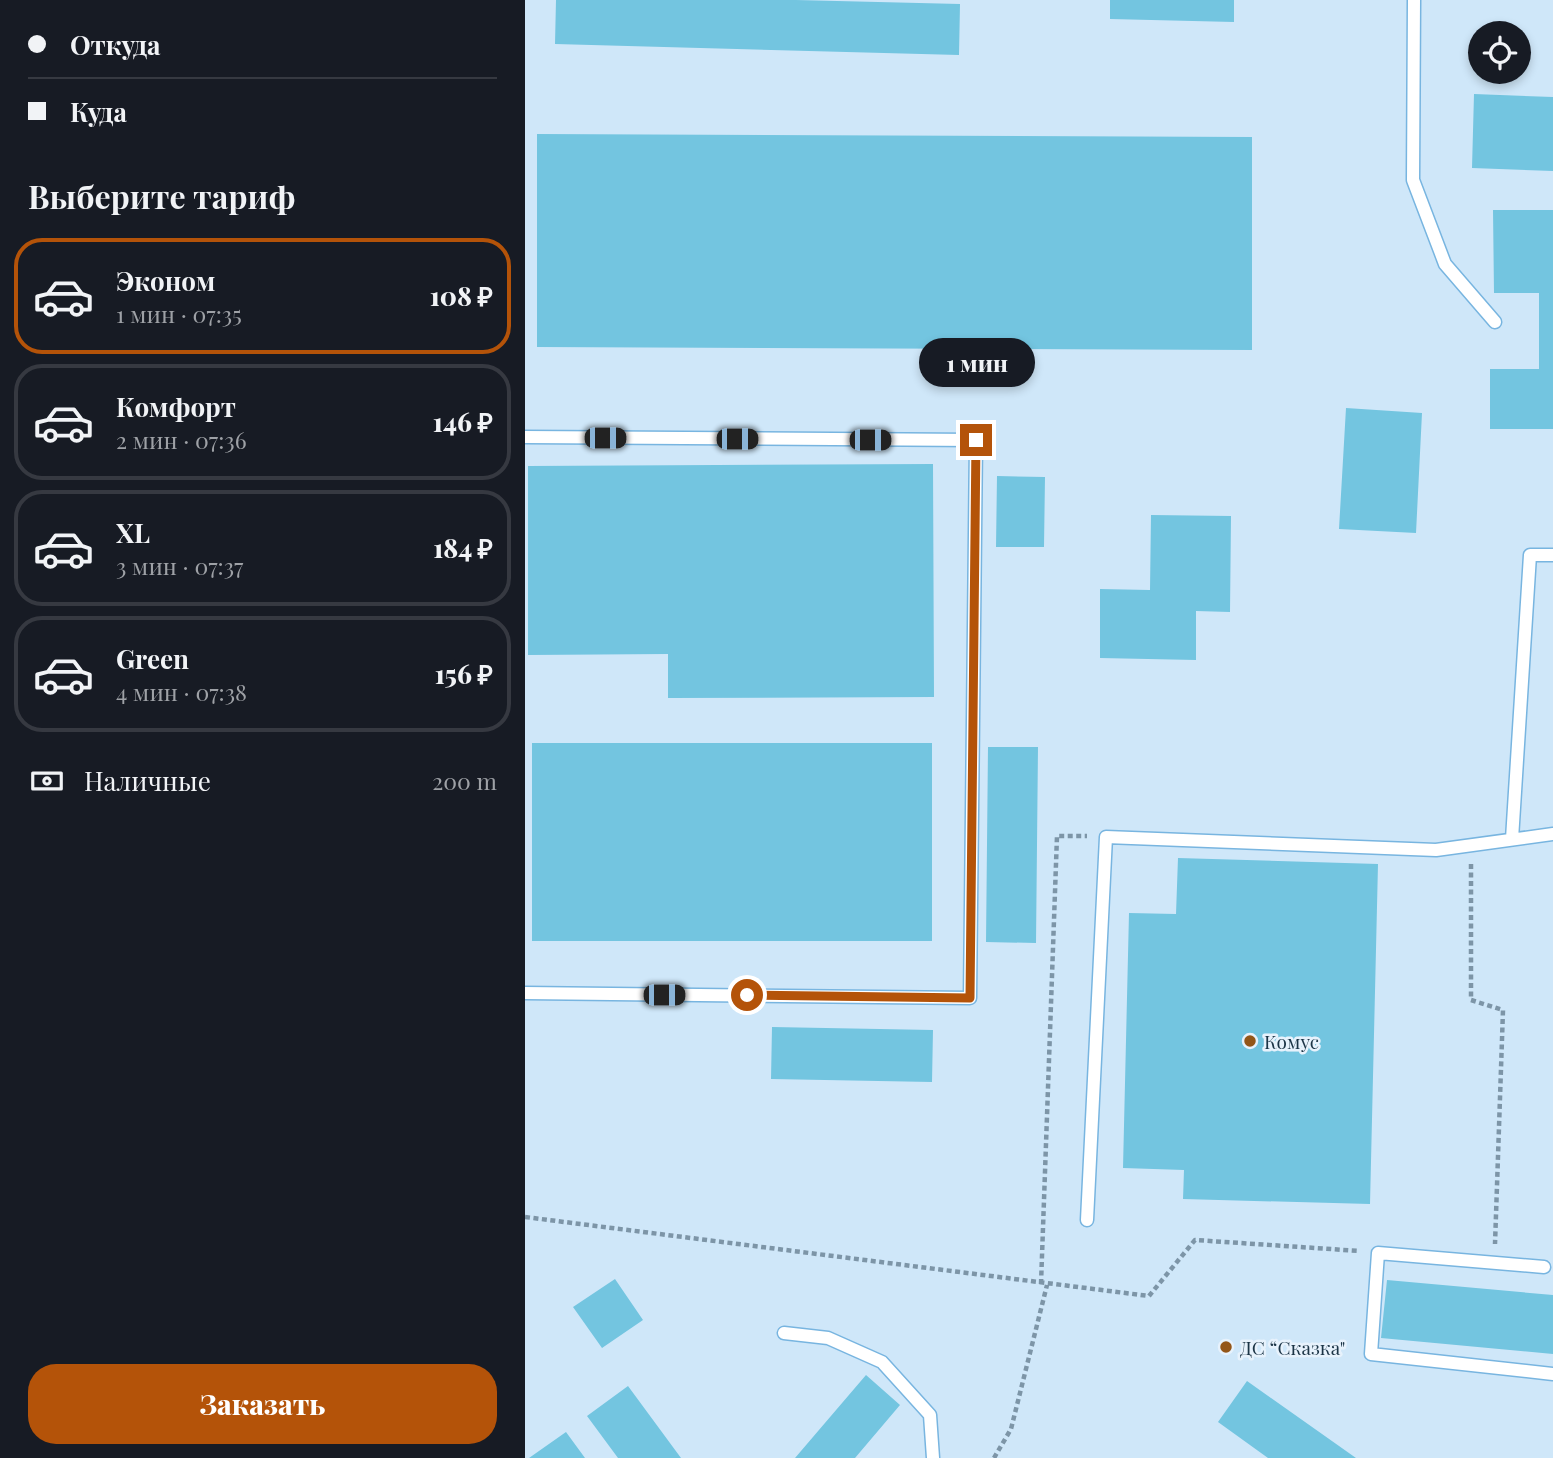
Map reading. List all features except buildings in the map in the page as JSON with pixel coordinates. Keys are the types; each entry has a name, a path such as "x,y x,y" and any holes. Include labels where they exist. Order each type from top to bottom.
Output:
{"lane":[{"path":"1414,0 1413,180 1445,264 1495,322"},
{"path":"525,437 976,440 976,454 970,998 525,993"},
{"path":"1512,839 1530,555 1553,555"},
{"path":"1087,1220 1107,837 1436,850 1553,834"},
{"path":"1544,1267 1378,1253 1371,1354 1553,1374"},
{"path":"784,1333 828,1338 882,1362 930,1416 933,1458"}],"path":[{"path":"993,1458 1011,1429 1044,1284 1057,836 1107,837"},
{"path":"1471,845 1471,1000 1503,1010 1494,1262"},
{"path":"525,1217 1149,1296 1195,1240 1378,1253"}],"place":[{"name":"Комус","path":"1250,1041"},
{"name":"ДС “Сказка\"","path":"1226,1347"}],"route":[{"path":"747,995 970,998 976,440"}]}
